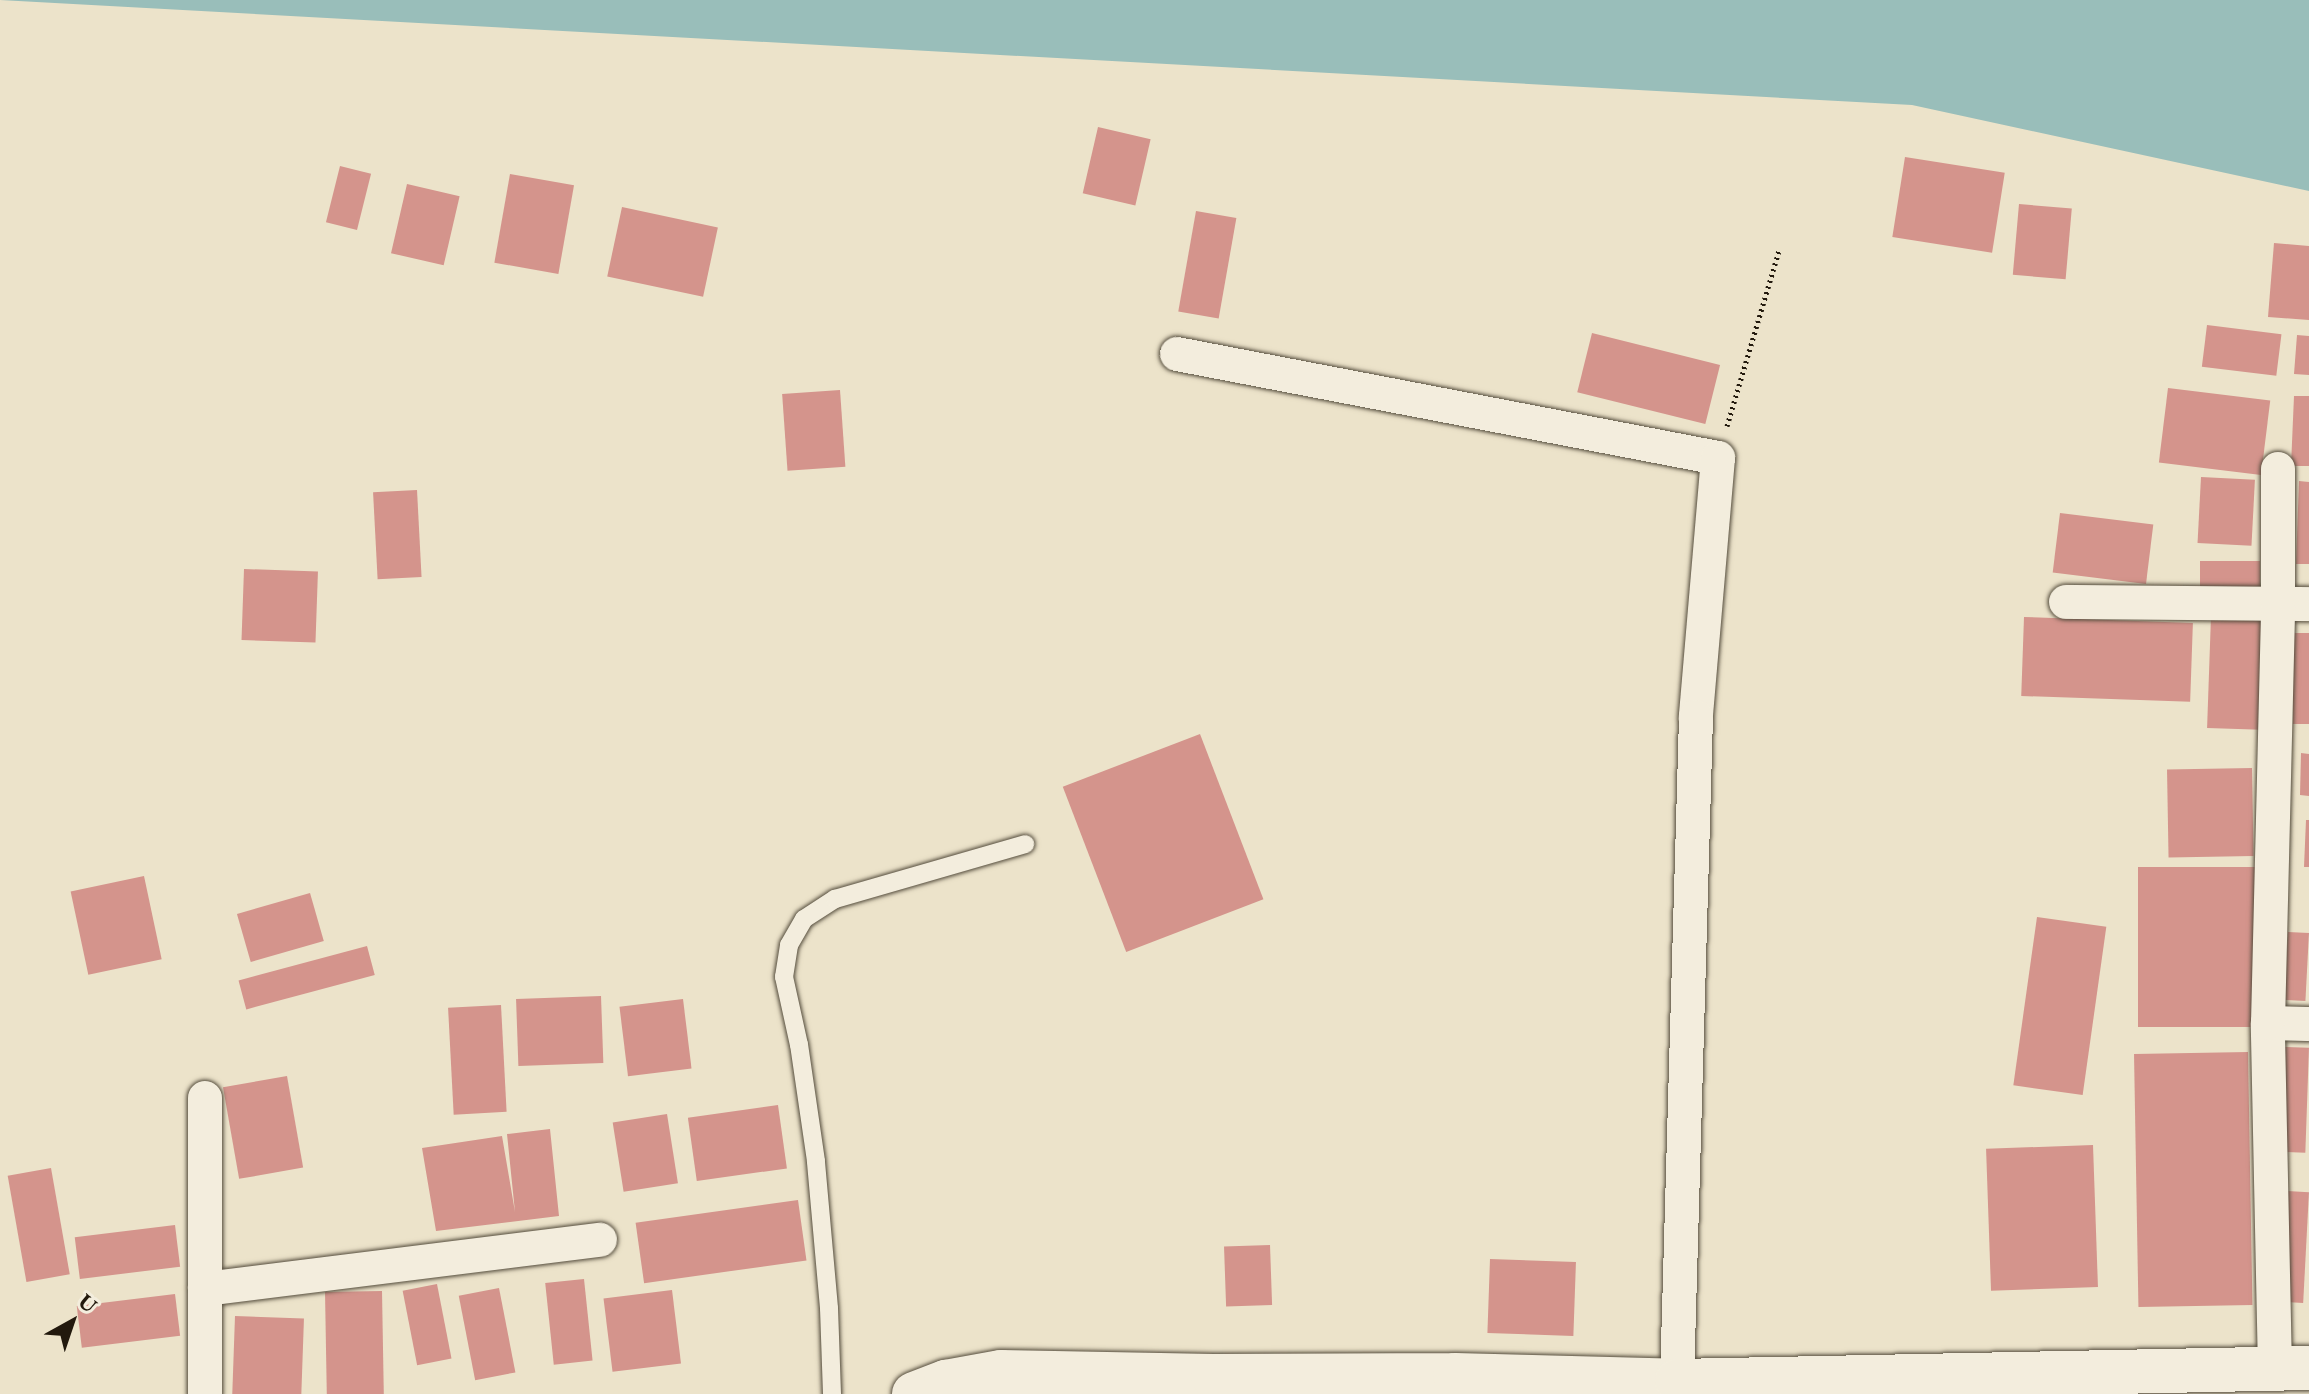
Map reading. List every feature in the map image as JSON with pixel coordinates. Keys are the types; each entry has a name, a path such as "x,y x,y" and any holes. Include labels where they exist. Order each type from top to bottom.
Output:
{"street":[{"path":"1177,354 1718,458 1696,717 1677,1381"},
{"path":"914,1394 946,1382 1001,1372 1213,1376 1455,1375 1677,1381 2292,1369 2268,1023 2294,604 2278,469"},
{"path":"2066,602 2294,604"},
{"path":"2268,1023 2309,1024"},
{"path":"205,1098 205,1394"},
{"path":"205,1289 600,1240"}],"lane":[{"path":"832,1394 829,1308 816,1161 799,1045 784,977 789,945 804,919 835,899 1025,844"}],"path":[{"path":"1718,458 1779,251"}],"water":[{"path":"0,0 2309,0 2309,191 1912,105"}],"building":[{"path":"1098,127 1151,139 1135,205 1083,193"},
{"path":"1905,157 2005,173 1992,253 1892,237"},
{"path":"340,166 371,174 357,230 326,222"},
{"path":"510,174 574,185 558,274 494,263"},
{"path":"407,184 460,196 444,265 391,253"},
{"path":"2019,204 2072,209 2066,279 2013,275"},
{"path":"622,207 718,227 703,297 607,276"},
{"path":"1196,211 1236,218 1219,319 1178,311"},
{"path":"2274,243 2309,246 2309,320 2268,317"},
{"path":"2207,325 2281,334 2276,376 2202,367"},
{"path":"1592,333 1720,365 1705,424 1577,392"},
{"path":"2297,335 2309,336 2309,375 2294,374"},
{"path":"2168,388 2270,401 2261,475 2159,462"},
{"path":"840,390 845,467 788,471 782,394"},
{"path":"2294,396 2309,396 2309,466 2291,466"},
{"path":"2201,477 2255,480 2251,546 2198,543"},
{"path":"2299,481 2309,482 2309,564 2296,564"},
{"path":"417,490 422,577 378,579 373,492"},
{"path":"2060,513 2153,524 2146,584 2053,573"},
{"path":"2200,561 2260,561 2260,596 2200,596"},
{"path":"244,569 318,572 315,643 242,640"},
{"path":"2211,616 2265,618 2261,730 2207,728"},
{"path":"2024,617 2193,623 2190,702 2021,696"},
{"path":"2293,633 2309,633 2309,724 2293,724"},
{"path":"1200,734 1263,899 1126,952 1063,787"},
{"path":"2301,753 2309,754 2309,796 2300,795"},
{"path":"2252,768 2254,856 2169,857 2167,769"},
{"path":"2306,820 2309,820 2309,867 2304,867"},
{"path":"2138,867 2255,867 2255,1027 2138,1027"},
{"path":"144,876 162,959 88,975 71,892"},
{"path":"310,893 324,941 251,962 237,914"},
{"path":"2037,917 2106,927 2083,1095 2013,1085"},
{"path":"2288,932 2309,933 2305,1001 2284,1000"},
{"path":"367,946 375,975 246,1009 239,980"},
{"path":"601,996 603,1063 518,1066 516,999"},
{"path":"683,999 692,1068 628,1076 619,1007"},
{"path":"501,1005 507,1112 454,1115 448,1008"},
{"path":"2285,1047 2309,1048 2305,1153 2281,1152"},
{"path":"2248,1052 2252,1305 2138,1307 2134,1054"},
{"path":"287,1076 303,1168 239,1179 223,1087"},
{"path":"778,1105 787,1168 697,1181 688,1118"},
{"path":"667,1114 678,1183 624,1192 613,1123"},
{"path":"550,1129 559,1216 436,1231 422,1148 502,1136 515,1212 507,1134"},
{"path":"2093,1145 2098,1287 1991,1291 1986,1149"},
{"path":"51,1168 70,1274 26,1282 8,1176"},
{"path":"2287,1191 2309,1192 2303,1303 2281,1302"},
{"path":"798,1200 806,1260 644,1283 636,1223"},
{"path":"175,1225 180,1267 80,1279 75,1237"},
{"path":"1270,1245 1272,1305 1226,1307 1224,1247"},
{"path":"1490,1259 1576,1262 1573,1336 1487,1333"},
{"path":"584,1279 593,1361 554,1365 545,1283"},
{"path":"437,1284 452,1359 417,1365 403,1291"},
{"path":"499,1288 515,1372 475,1380 459,1296"},
{"path":"672,1290 681,1363 613,1372 604,1298"},
{"path":"382,1291 384,1394 327,1394 325,1292"},
{"path":"175,1294 180,1336 82,1348 77,1306"},
{"path":"235,1316 304,1318 301,1394 232,1394"}]}
